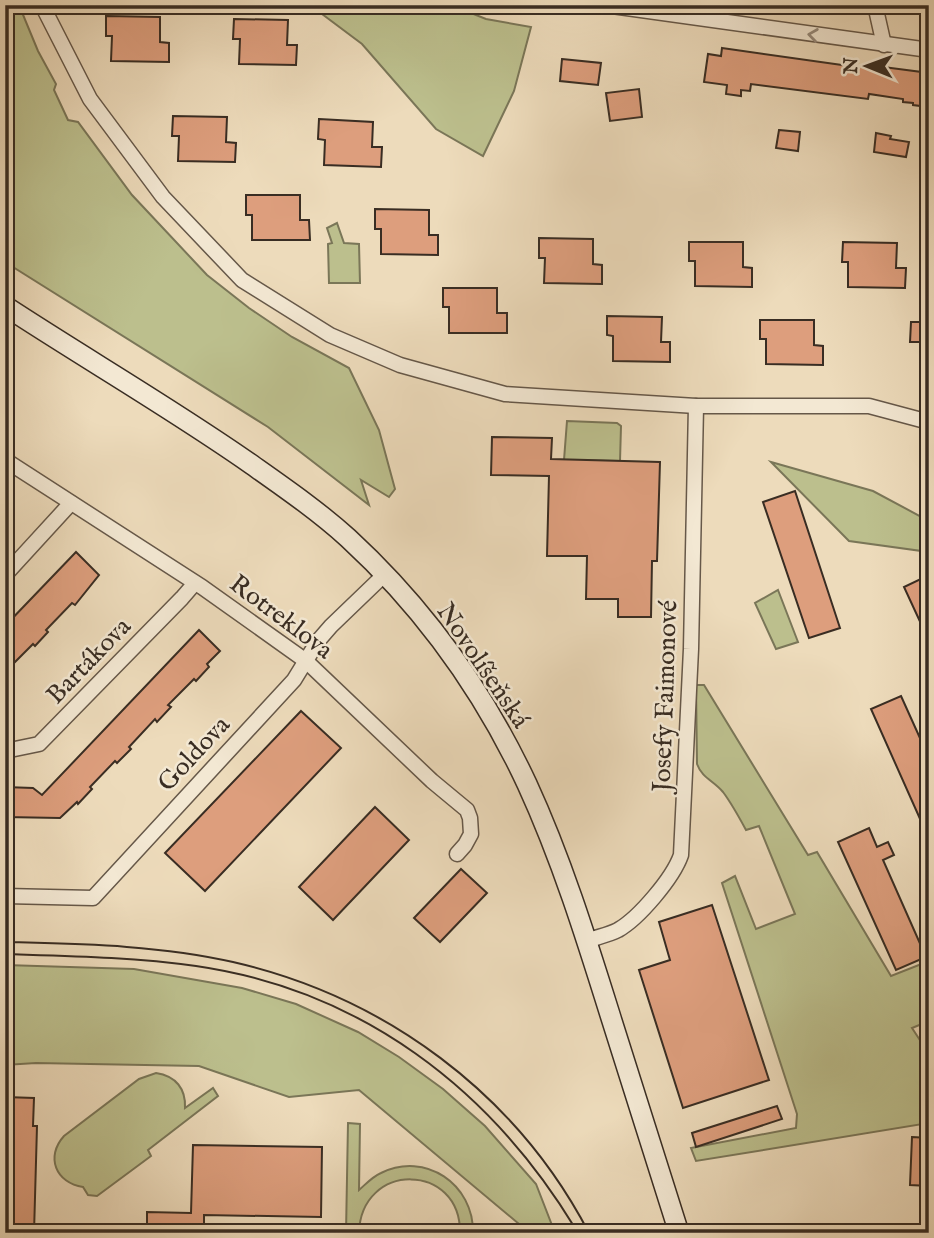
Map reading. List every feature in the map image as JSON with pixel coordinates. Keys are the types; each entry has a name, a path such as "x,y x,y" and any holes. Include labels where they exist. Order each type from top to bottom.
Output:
{"street":[{"path":"42,5 90,99 163,197 242,280 330,335 400,365 505,394 696,406 870,406 929,422"},
{"path":"605,5 929,50"},
{"path":"875,5 884,45"},
{"name":"Novolíšeňská","path":"5,306 292,492 348,538 384,575 465,674 496,725 540,814 587,941 679,1233"},
{"name":"Josefy Faimonové","path":"587,941 614,932 626,924 671,876 681,855 691,649 696,406"},
{"name":"Rotreklova","path":"5,460 195,583 306,661 432,781 467,810 471,834 457,854"},
{"path":"5,575 71,503"},
{"name":"Goldova","path":"5,896 93,898 294,680 331,625 384,575"},
{"name":"Bartákova","path":"5,751 39,744 195,583"}],"green space":[{"path":"5,5 19,5 38,51 56,84 54,90 68,120 78,122 132,195 207,275 292,337 349,368 379,430 395,489 389,497 361,480 369,505 268,427 5,262"},
{"path":"310,5 451,5 486,19 531,27 514,91 483,156 436,129 362,44"},
{"path":"337,223 344,243 359,244 360,283 329,283 328,244 332,243 327,228"},
{"path":"567,421 617,423 621,426 620,461 564,460"},
{"path":"771,462 873,491 929,521 929,552 849,541"},
{"path":"778,590 798,642 776,649 755,603"},
{"path":"696,685 704,685 808,855 817,852 891,976 929,961 929,1021 912,1028 929,1054 929,1123 696,1161 691,1148 796,1128 797,1114 722,883 735,876 756,929 795,914 759,826 746,830 723,792 702,773 697,764"},
{"path":"5,965 134,969 242,988 296,1004 358,1032 443,1089 485,1126 536,1184 555,1233 526,1233 525,1229 359,1090 289,1097 199,1066 36,1063 5,1065"},
{"path":"156,1073 169,1077 178,1084 184,1095 185,1108 213,1088 218,1096 148,1150 151,1156 97,1196 88,1195 83,1187 74,1185 60,1175 56,1168 55,1152 64,1136 139,1079"},
{"path":"348,1123 360,1124 359,1190 378,1175 398,1167 430,1169 444,1176 465,1200 471,1215 473,1233 460,1233 456,1210 445,1193 429,1183 411,1179 392,1183 376,1193 364,1209 359,1233 346,1233"}],"building":[{"path":"106,16 160,17 160,42 169,43 169,62 111,61 112,36 106,36"},
{"path":"234,19 288,20 287,45 297,45 296,65 239,64 240,39 233,39"},
{"path":"722,48 842,65 876,66 929,73 929,107 903,102 903,99 869,94 868,99 751,84 750,91 741,90 741,96 726,94 727,85 704,82 708,54 721,56"},
{"path":"562,59 601,63 598,85 560,81"},
{"path":"639,89 642,117 610,121 606,93"},
{"path":"173,116 227,117 226,142 236,143 235,162 178,161 179,136 172,136"},
{"path":"319,119 373,122 372,147 382,147 381,167 324,165 325,140 318,139"},
{"path":"779,130 800,132 798,151 776,148"},
{"path":"876,133 891,136 890,139 909,142 906,157 874,152"},
{"path":"246,195 300,195 300,220 309,220 310,240 252,240 252,215 246,215"},
{"path":"375,209 429,210 429,235 438,235 438,255 381,254 381,229 375,229"},
{"path":"539,238 593,239 593,264 602,265 602,284 544,283 545,258 539,258"},
{"path":"689,242 743,242 743,267 752,268 752,287 695,286 695,261 689,261"},
{"path":"843,242 897,243 896,268 906,268 905,288 848,287 848,262 842,262"},
{"path":"443,288 497,288 497,313 507,313 507,333 449,333 449,307 443,307"},
{"path":"607,316 662,317 661,342 670,342 670,362 613,361 613,336 607,335"},
{"path":"760,320 814,320 814,345 823,346 823,365 766,364 766,339 760,339"},
{"path":"911,322 929,322 929,342 910,342"},
{"path":"492,437 552,438 551,459 660,462 657,561 652,561 651,617 618,617 618,599 586,599 587,556 547,556 549,476 491,475"},
{"path":"795,491 840,628 809,638 763,502"},
{"path":"76,552 99,575 75,605 72,603 35,646 33,644 5,672 5,626"},
{"path":"929,575 929,641 904,587"},
{"path":"199,630 220,651 207,664 209,667 168,705 171,707 157,722 155,719 129,747 131,749 90,787 92,789 78,804 77,802 60,818 5,817 5,787 33,788 42,795"},
{"path":"901,696 929,758 929,839 871,709"},
{"path":"301,711 341,748 205,891 165,853"},
{"path":"375,807 409,840 333,920 299,887"},
{"path":"869,828 877,847 888,842 894,855 883,860 926,957 896,970 838,842"},
{"path":"461,869 487,893 440,942 414,918"},
{"path":"712,905 769,1080 683,1108 639,970 670,960 659,922"},
{"path":"5,1097 34,1098 33,1126 37,1126 34,1233 5,1233"},
{"path":"777,1106 782,1119 696,1147 692,1133"},
{"path":"912,1137 929,1138 929,1186 910,1185"},
{"path":"193,1145 322,1147 321,1217 204,1215 204,1233 147,1233 147,1212 191,1213"}],"tram line":[{"path":"5,942 120,946 205,956 289,978 342,999 393,1026 441,1058 484,1095 524,1137 559,1183 589,1233"},
{"path":"5,954 125,959 196,966 256,978 313,997 366,1023 416,1053 461,1090 503,1131 541,1178 575,1228"}]}
